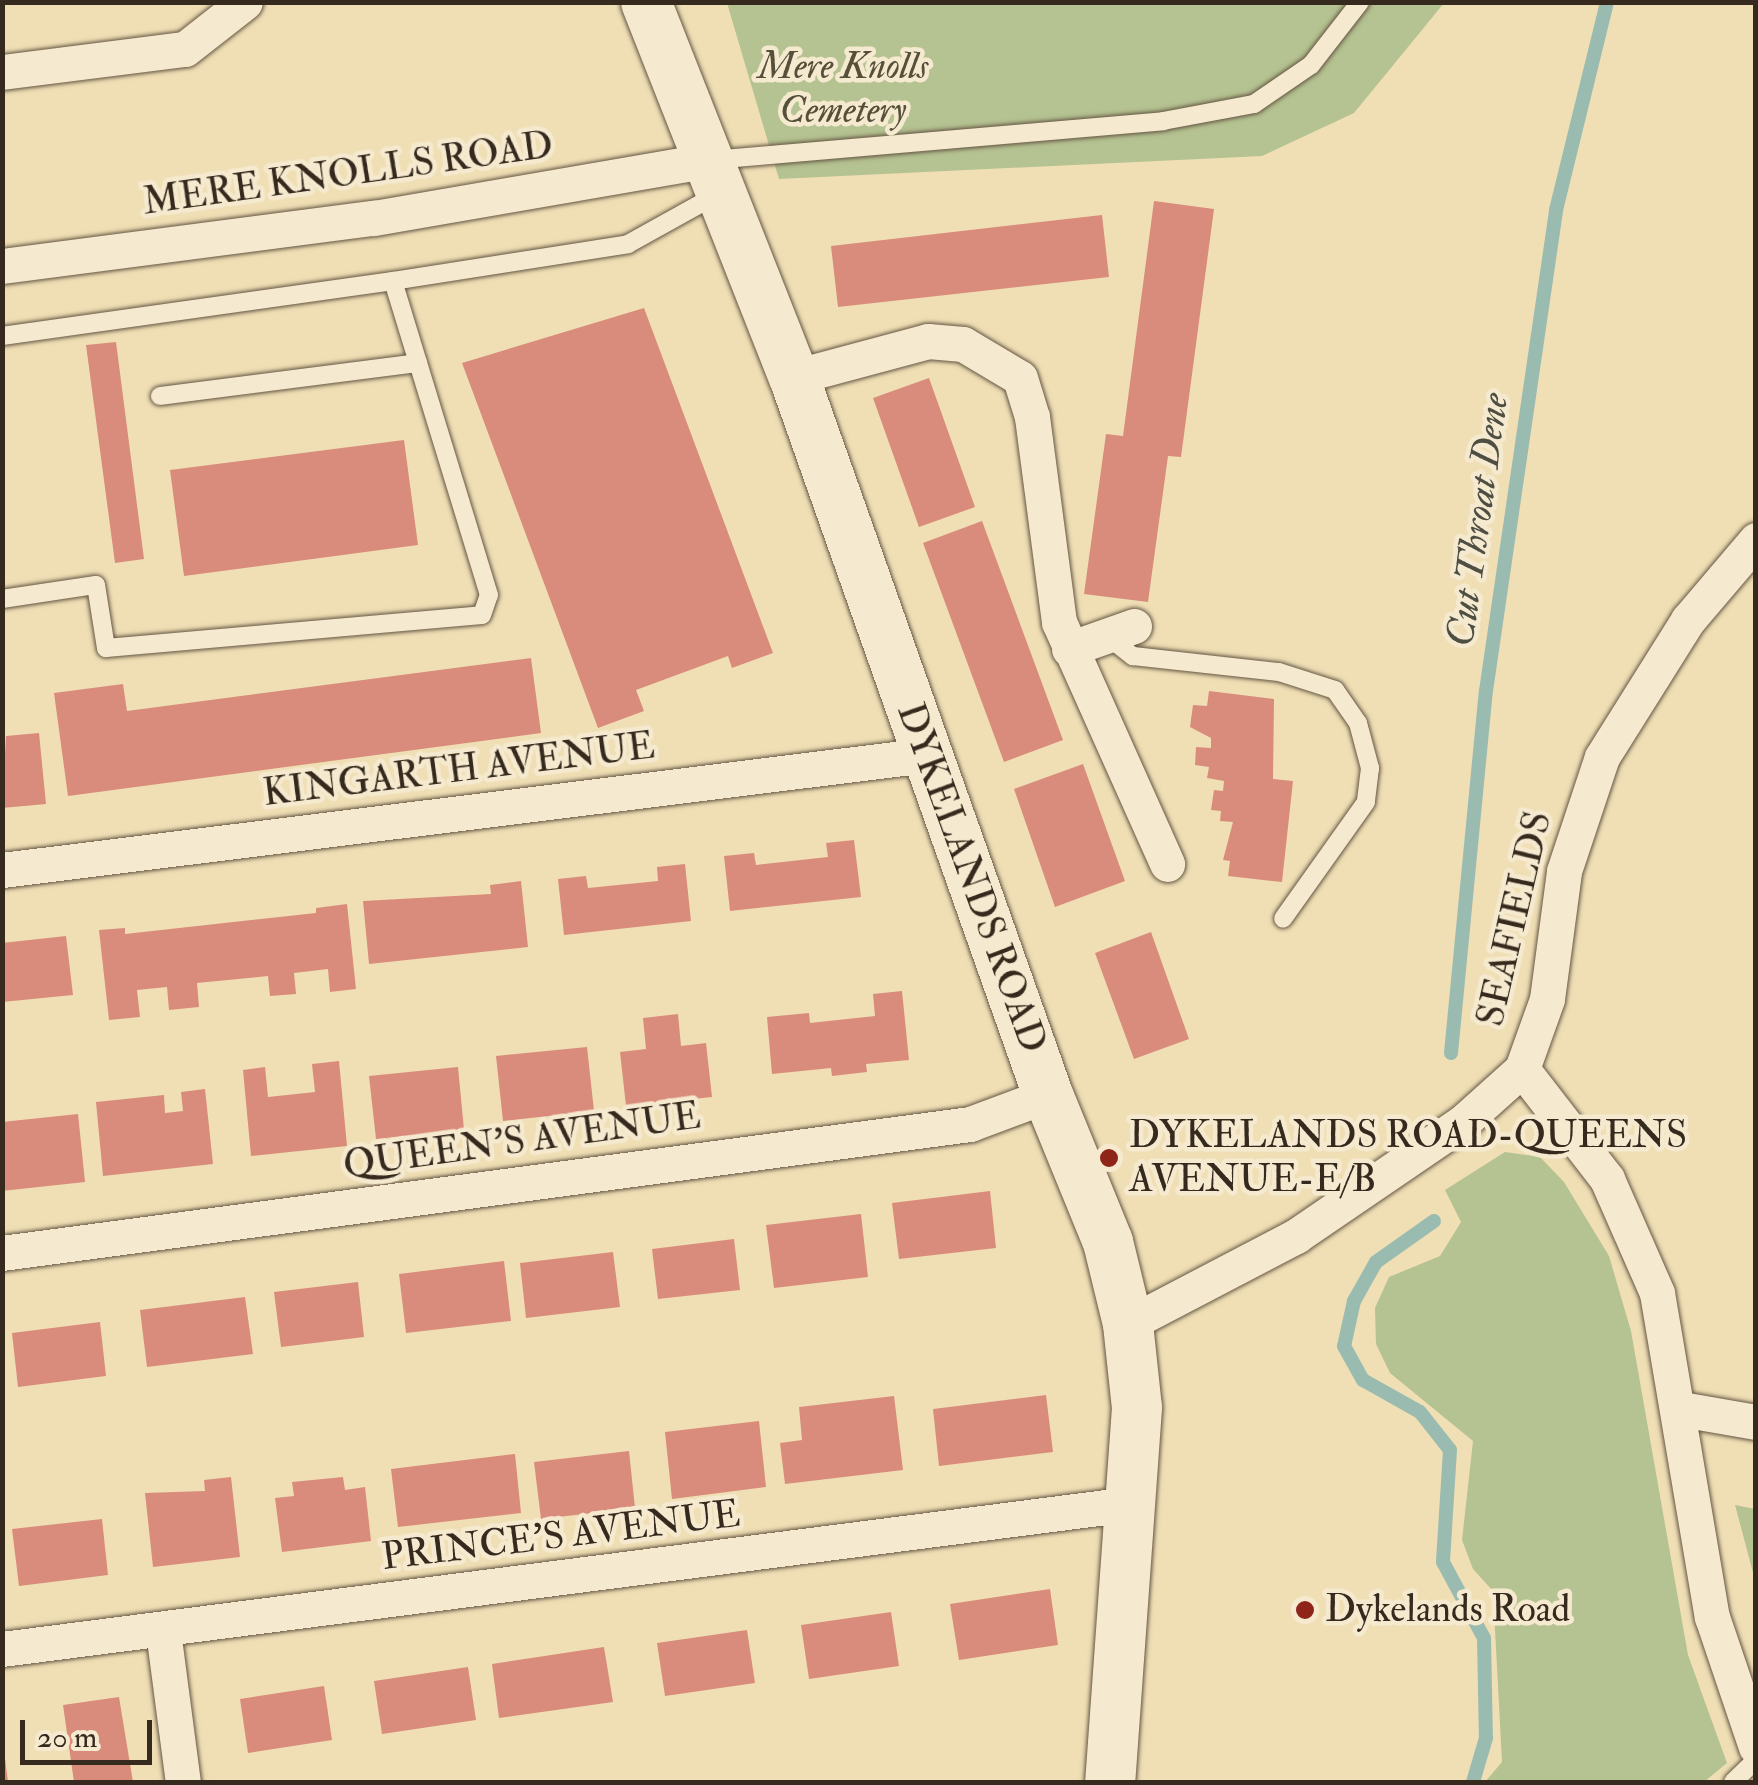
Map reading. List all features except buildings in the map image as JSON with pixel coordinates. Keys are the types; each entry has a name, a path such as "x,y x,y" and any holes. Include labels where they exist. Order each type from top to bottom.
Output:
{"main road":[{"name":"DYKELANDS ROAD","path":"646,2 711,178 794,377 1048,1095 1108,1242 1128,1324 1138,1408 1110,1782"}],"street":[{"path":"2,72 185,48 245,3"},
{"name":"MERE KNOLLS ROAD","path":"2,266 711,178"},
{"path":"794,377 928,342 963,344 1020,378 1032,417 1059,622 1167,864"},
{"name":"SEAFIELDS","path":"1522,1069 1547,999 1564,871 1602,757 1688,620 1756,540"},
{"path":"1069,648 1121,631"},
{"name":"KINGARTH AVENUE","path":"2,870 926,755"},
{"path":"1128,1324 1296,1236 1463,1122 1522,1069 1607,1178 1658,1293 1681,1409 1712,1617 1756,1748"},
{"name":"QUEEN'S AVENUE","path":"2,1253 970,1124 1048,1095"},
{"path":"1681,1409 1756,1422"},
{"name":"PRINCE'S AVENUE","path":"2,1649 1130,1504"},
{"path":"163,1631 183,1782"}],"lane":[{"path":"2,336 628,244 711,178 1163,121 1254,104 1311,65 1360,2"},
{"path":"2,599 96,585 106,648 482,615 488,595 392,281"},
{"path":"160,396 418,363"},
{"path":"1121,631 1133,656 1279,672 1335,690 1358,723 1370,768 1366,802 1283,918"},
{"path":"1733,1782 1756,1760"}],"green space":[{"name":"Mere Knolls Cemetery","path":"727,3 1444,3 1354,113 1262,156 779,179"},
{"path":"1505,1152 1540,1157 1564,1182 1609,1256 1631,1331 1688,1655 1727,1763 1704,1782 1485,1782 1502,1762 1493,1591 1473,1569 1462,1540 1473,1441 1390,1373 1376,1344 1375,1308 1389,1277 1440,1256 1461,1222 1445,1190"},
{"path":"1735,1505 1755,1509 1755,1580"}],"waterway":[{"name":"Cut Throat Dene","path":"1451,1053 1486,691 1556,210 1607,2"},
{"name":"Cut Throat Dene","path":"1434,1221 1376,1262 1354,1301 1344,1346 1363,1380 1420,1412 1450,1450 1443,1562 1484,1638 1486,1738 1473,1782"}],"place":[{"name":"DYKELANDS ROAD-QUEENS AVENUE-E/B","path":"1109,1158"},
{"name":"Dykelands Road","path":"1305,1610"}]}
